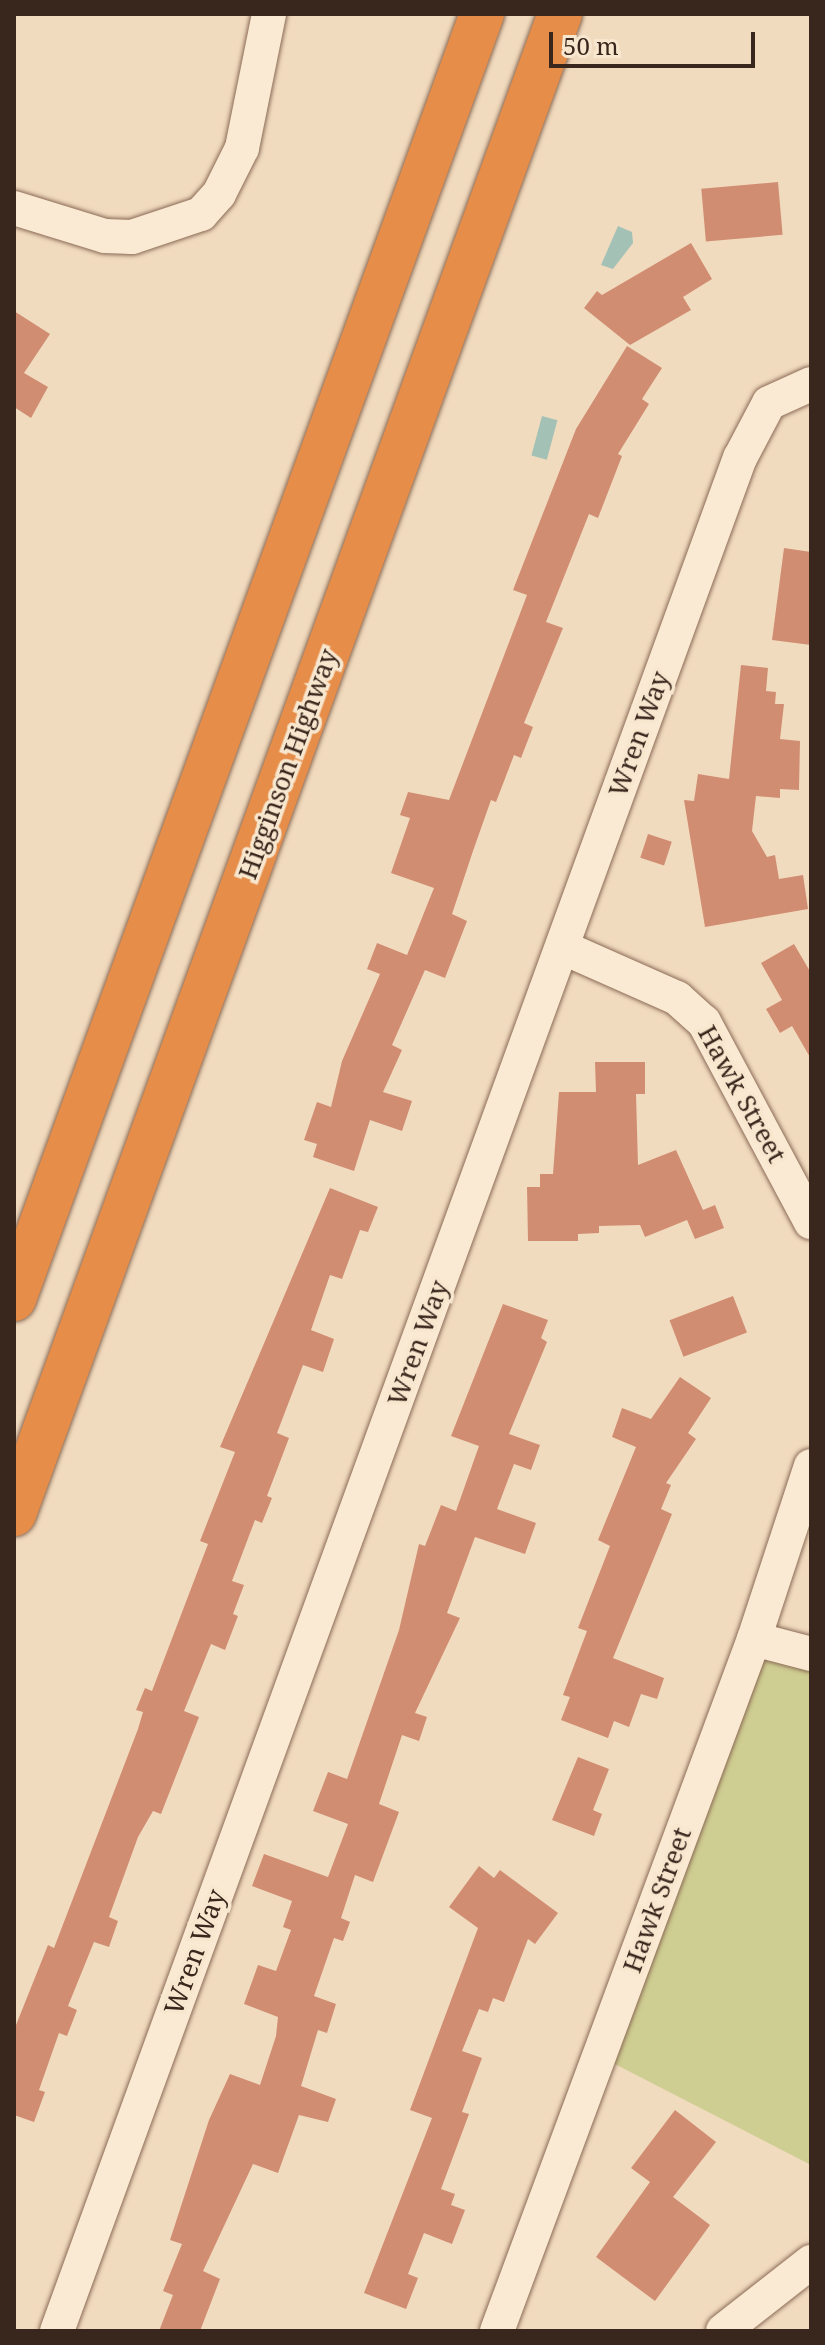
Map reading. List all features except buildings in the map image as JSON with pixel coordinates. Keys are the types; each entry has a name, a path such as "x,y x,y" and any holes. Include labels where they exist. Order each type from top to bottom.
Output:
{"highway":[{"path":"14,1299 482,14"},
{"name":"Higginson Highway","path":"14,1514 560,14"}],"street":[{"path":"14,208 105,236 132,237 201,214 219,194 242,148 269,14"},
{"name":"Wren Way","path":"57,2331 749,434 769,403 811,384"},
{"name":"Hawk Street","path":"564,948 677,998 704,1022 811,1222"},
{"name":"Hawk Street","path":"497,2331 754,1639 811,1466"},
{"path":"754,1639 811,1654"},
{"path":"723,2331 811,2262"}],"shaded area":[{"path":"618,226 632,232 633,243 613,269 601,265"},
{"path":"542,416 557,420 547,460 531,456"},
{"path":"760,1645 811,1659 811,2165 607,2060"}]}
